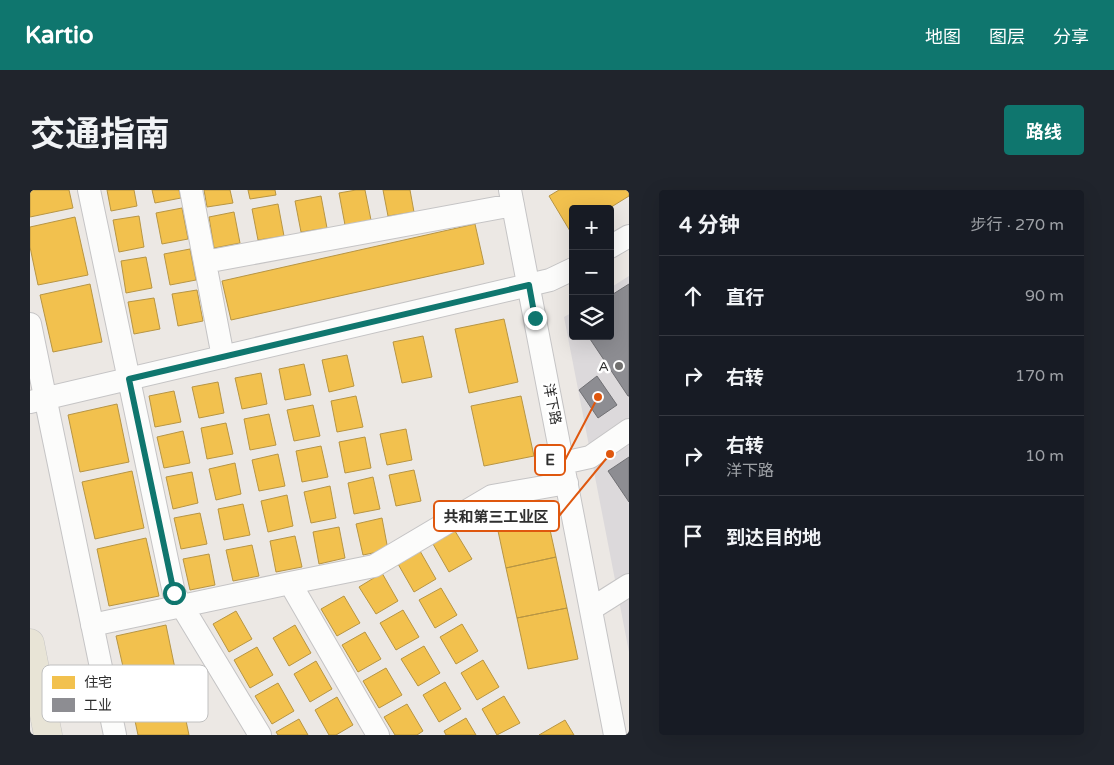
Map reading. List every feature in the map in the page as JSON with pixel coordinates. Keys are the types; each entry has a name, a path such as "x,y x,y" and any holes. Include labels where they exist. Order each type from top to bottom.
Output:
{"main road":[{"path":"30,643 42,704"},
{"path":"45,722 48,735"}],"street":[{"path":"89,190 174,593 260,735"},
{"path":"191,190 223,357"},
{"path":"205,262 512,198"},
{"name":"洋下路","path":"512,198 615,735"},
{"path":"614,245 629,236"},
{"path":"38,400 550,280 569,271"},
{"path":"30,324 38,400 100,665"},
{"path":"92,625 374,566 492,496 565,473 629,430"},
{"path":"290,583 378,735"},
{"path":"591,609 629,585"},
{"path":"111,722 114,735"}],"shaded area":[{"path":"629,276 629,652 564,317 569,314 569,340 614,340 614,285"}],"building: 住宅":[{"path":"30,190 69,190 73,208 30,217"},
{"path":"107,190 134,190 137,206 111,211"},
{"path":"152,190 179,190 181,198 155,203"},
{"path":"204,190 230,190 233,203 207,207"},
{"path":"248,190 275,190 276,195 250,199"},
{"path":"365,190 371,220 345,225 339,193"},
{"path":"383,190 410,190 414,212 388,216"},
{"path":"559,190 629,190 629,196 614,205 569,205 569,229 549,196"},
{"path":"321,196 327,228 301,232 295,201"},
{"path":"278,204 284,236 258,240 252,209"},
{"path":"182,208 188,239 162,244 156,213"},
{"path":"234,212 240,243 214,248 209,217"},
{"path":"139,216 144,247 119,252 113,220"},
{"path":"75,217 88,275 38,285 30,247 30,227"},
{"path":"475,224 484,264 231,320 222,281"},
{"path":"190,249 196,280 170,285 164,254"},
{"path":"146,257 152,288 126,293 121,261"},
{"path":"90,284 102,342 53,352 40,295"},
{"path":"197,290 203,321 178,326 172,294"},
{"path":"154,298 160,329 134,334 128,302"},
{"path":"504,319 518,382 469,393 455,329"},
{"path":"423,336 432,377 402,383 393,342"},
{"path":"347,355 354,386 329,392 322,360"},
{"path":"304,364 311,395 285,400 279,369"},
{"path":"261,373 267,404 242,409 235,378"},
{"path":"218,382 224,413 199,418 192,387"},
{"path":"174,391 181,422 155,427 149,396"},
{"path":"356,396 363,427 337,432 331,401"},
{"path":"521,396 534,456 484,466 471,406"},
{"path":"117,404 129,462 80,472 68,415"},
{"path":"313,405 320,436 294,441 287,410"},
{"path":"269,414 276,445 250,450 244,419"},
{"path":"226,423 233,454 207,459 201,428"},
{"path":"406,429 412,460 387,465 380,434"},
{"path":"183,431 190,463 164,468 157,437"},
{"path":"365,437 371,468 345,473 339,442"},
{"path":"321,446 328,477 302,482 296,451"},
{"path":"278,454 285,486 259,491 252,460"},
{"path":"235,463 241,494 216,500 209,469"},
{"path":"414,470 421,501 396,506 389,475"},
{"path":"132,471 144,528 95,539 82,482"},
{"path":"192,472 198,503 173,509 166,477"},
{"path":"373,477 380,509 354,514 348,483"},
{"path":"330,486 336,518 311,523 304,492"},
{"path":"287,495 293,526 268,532 261,501"},
{"path":"243,504 250,535 224,540 218,509"},
{"path":"545,507 556,557 506,568 495,517"},
{"path":"200,513 207,544 181,549 174,518"},
{"path":"382,518 388,550 363,555 356,524"},
{"path":"339,527 345,558 319,564 313,532"},
{"path":"455,531 472,559 449,572 433,544"},
{"path":"295,536 302,567 276,572 270,541"},
{"path":"146,538 159,596 109,606 97,549"},
{"path":"252,545 259,576 233,581 226,550"},
{"path":"420,551 436,579 414,592 398,564"},
{"path":"209,554 215,585 190,590 183,559"},
{"path":"556,557 567,608 517,618 506,568"},
{"path":"382,573 398,601 376,614 359,587"},
{"path":"441,588 457,615 435,628 419,600"},
{"path":"344,596 360,623 337,636 321,609"},
{"path":"567,608 578,659 528,669 517,618"},
{"path":"403,610 419,637 396,650 380,623"},
{"path":"236,611 252,639 229,652 213,624"},
{"path":"462,624 478,651 456,664 440,637"},
{"path":"166,625 174,665 123,665 116,636"},
{"path":"295,625 311,653 289,666 273,638"},
{"path":"365,632 381,659 358,672 342,645"},
{"path":"424,646 440,673 418,686 401,659"},
{"path":"257,647 273,675 250,688 234,660"},
{"path":"483,660 499,687 477,700 461,673"},
{"path":"316,661 332,689 310,702 294,674"},
{"path":"386,668 402,695 379,708 363,681"},
{"path":"445,682 461,709 439,722 423,695"},
{"path":"278,683 294,711 272,724 255,696"},
{"path":"504,696 520,723 497,735 482,709"},
{"path":"337,697 353,725 336,735 329,735 315,710"},
{"path":"407,704 423,731 417,735 395,735 384,717"},
{"path":"466,718 476,735 446,735 444,731"},
{"path":"299,719 308,735 278,735 276,732"},
{"path":"565,720 574,735 539,735"},
{"path":"135,722 186,722 189,735 138,735"}],"building: 工业":[{"name":"A","path":"629,284 629,396 591,340 614,340 614,293"},
{"path":"597,376 617,405 598,418 579,390"},
{"path":"629,457 629,502 608,471"}],"place":[{"name":"A","path":"619,366"},
{"name":"E","path":"598,397"},
{"name":"共和第三工业区","path":"610,454"}],"route":[{"path":"174,593 129,379 529,285 535,318"}]}
